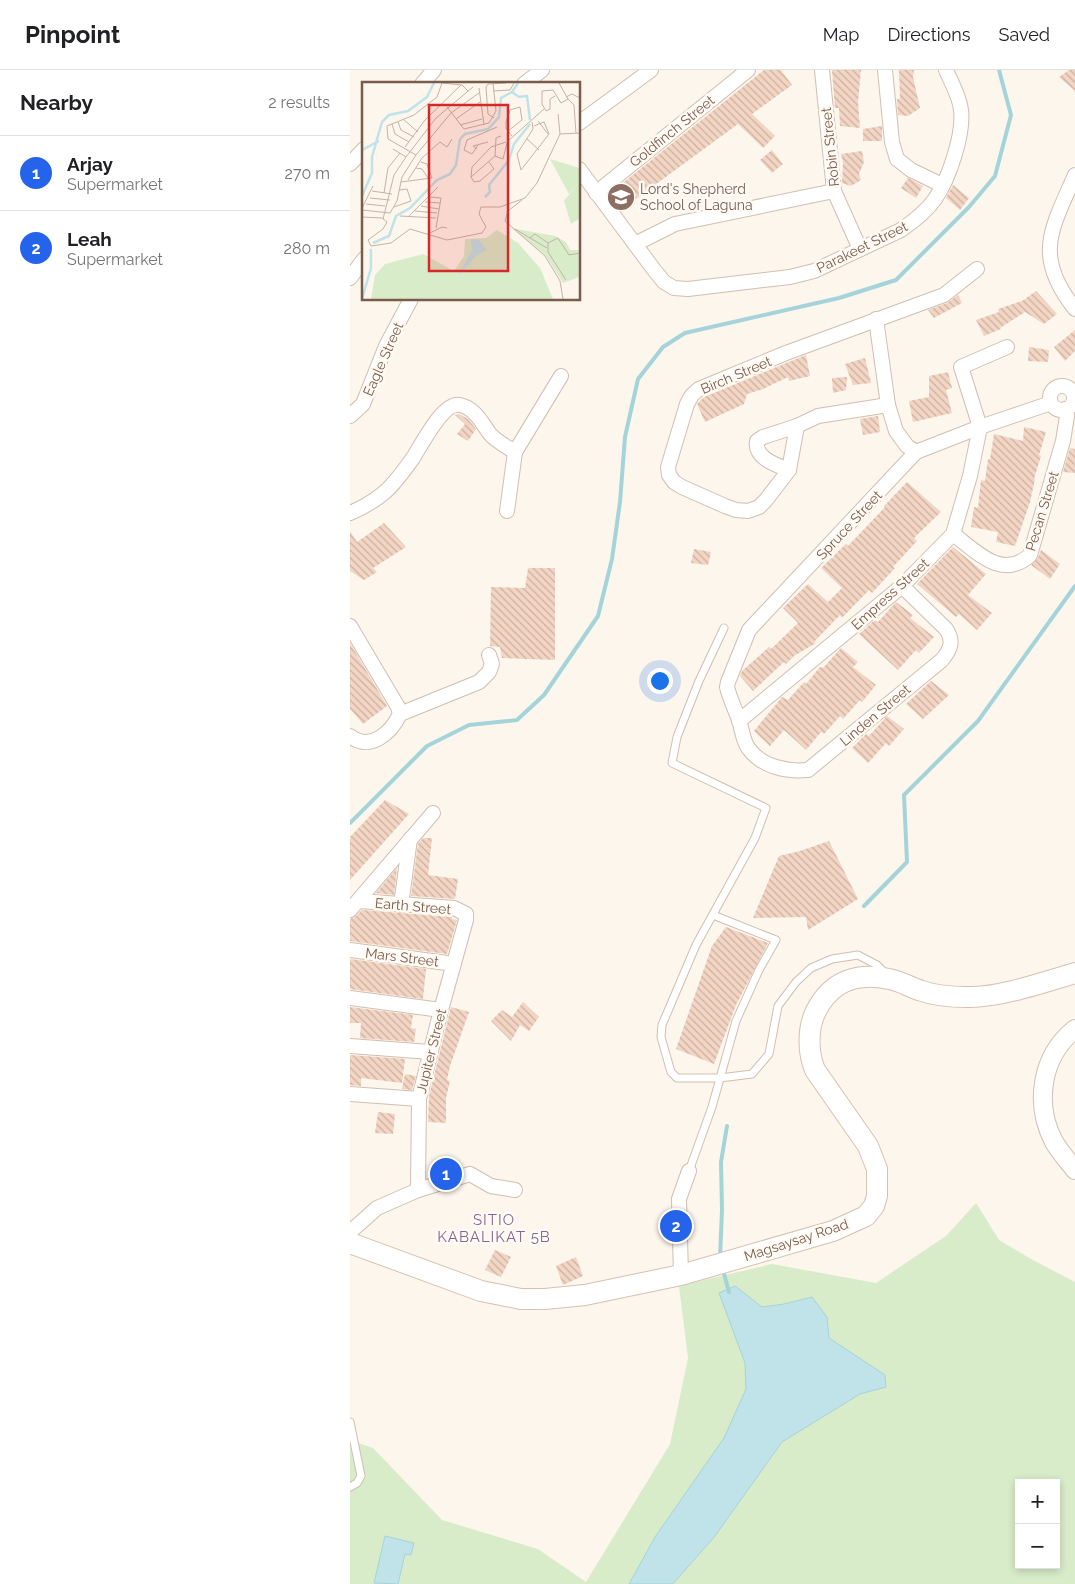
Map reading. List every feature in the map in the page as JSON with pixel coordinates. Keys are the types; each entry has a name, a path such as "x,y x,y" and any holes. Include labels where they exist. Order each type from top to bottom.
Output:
{"main road":[{"name":"Magsaysay Road","path":"350,1242 481,1291 521,1299 544,1299 585,1295 681,1275 833,1231 866,1216 874,1206 878,1180 877,1169 868,1146 815,1070 810,1058 813,1016 825,997 837,985 850,979 871,976 891,979 923,992 970,997 997,994 1075,973"}],"street":[{"path":"424,82 434,70"},
{"path":"527,82 542,70"},
{"path":"580,122 651,70"},
{"name":"Goldfinch Street","path":"596,193 748,70"},
{"name":"Robin Street","path":"822,70 834,191 860,249"},
{"path":"884,70 892,142 897,159 911,170 942,186"},
{"name":"Parakeet Street","path":"635,244 664,282 674,288 705,288 804,275 901,230 915,220 936,198 953,160 961,122 961,109 946,70"},
{"path":"350,164 362,151"},
{"path":"580,171 635,244 675,224 834,191"},
{"path":"1074,307 1061,292 1054,276 1050,260 1050,242 1054,222 1075,175"},
{"path":"350,278 362,262"},
{"name":"Birch Street","path":"797,426 789,470 759,507 748,511 736,510 682,487 674,482 669,475 668,467 688,404 692,395 699,389 786,353 944,294 977,269"},
{"name":"Eagle Street","path":"350,416 363,404 386,346 410,300"},
{"path":"876,319 888,404 896,431 907,446 916,452"},
{"path":"980,427 961,367 1007,347"},
{"path":"507,511 515,452 562,376"},
{"path":"1059,386 1064,386 1074,392 1073,403 1065,409 1060,410 1052,403 1050,398 1051,393 1059,386"},
{"name":"Spruce Street","path":"739,721 728,693 728,682 749,630 916,452 980,427 1052,403"},
{"path":"789,470 758,453 756,447 758,441 763,436 797,426 818,416 888,404"},
{"path":"350,513 386,491 413,458 441,415 450,407 460,405 469,410 480,418 490,434 515,452"},
{"name":"Pecan Street","path":"954,534 990,562 1001,565 1021,563 1030,555 1063,440 1067,416 1065,409"},
{"name":"Empress Street","path":"739,721 902,586 954,534 970,476 980,427"},
{"name":"Linden Street","path":"739,721 747,748 757,758 769,764 796,772 808,770 819,762 942,660 948,652 952,643 946,629 902,586"},
{"path":"350,626 398,707 400,714"},
{"path":"350,736 362,743 369,743 385,734 400,714 479,682 489,672 492,664 489,655"},
{"path":"354,905 433,813"},
{"path":"400,904 410,839"},
{"name":"Earth Street","path":"354,905 400,904 454,908 466,914"},
{"name":"Jupiter Street","path":"418,1190 419,1099 466,914"},
{"name":"Mars Street","path":"350,950 454,964"},
{"path":"350,998 441,1010"},
{"path":"1075,1029 1057,1050 1049,1064 1042,1086 1042,1104 1047,1125 1054,1142 1075,1170"},
{"path":"350,1046 430,1052"},
{"path":"350,1094 419,1099"},
{"path":"681,1275 679,1199 689,1171"},
{"path":"350,1232 377,1208 418,1190 470,1174 491,1186 515,1190"}],"lane":[{"path":"724,628 699,681 676,737 672,763 766,808 755,838 692,954 662,1025 660,1037 671,1072 677,1078 720,1078 752,1074 769,1054 778,1006 796,982 811,968 832,959 858,954 877,965 891,979"},
{"path":"689,1171 720,1078 736,1021 759,970 776,940 713,915"},
{"path":"350,1422 352,1442 361,1476 357,1483 350,1487"}],"green space":[{"path":"976,1203 999,1240 1075,1282 1075,1584 350,1584 350,1440 373,1448 442,1520 538,1549 586,1582 670,1444 688,1358 679,1286 772,1264 876,1283 946,1236"}],"water":[{"path":"735,1286 762,1307 812,1297 827,1317 829,1338 885,1375 886,1387 860,1394 782,1442 715,1536 673,1584 629,1584 655,1537 724,1438 746,1389 745,1363 719,1293"},
{"path":"385,1536 414,1543 411,1555 405,1554 398,1584 374,1583"}],"building":[{"path":"764,70 781,70 792,85 752,114 775,136 763,148 738,124 633,201 635,203 622,212 609,194"},
{"path":"832,70 861,70 858,102 860,128 840,126 839,108 835,108"},
{"path":"899,70 914,70 913,77 920,108 908,116 898,115 897,99 900,99"},
{"path":"1069,70 1075,70 1075,91 1059,77"},
{"path":"882,126 882,141 863,141 863,129"},
{"path":"772,150 783,164 772,173 760,160"},
{"path":"862,151 864,162 859,174 861,180 851,186 842,183 843,162 841,154"},
{"path":"908,178 923,186 916,198 901,188"},
{"path":"953,185 969,198 960,210 946,198"},
{"path":"1036,291 1057,314 1044,324 1025,312 1001,329 984,336 976,320 999,312 998,309 1022,301"},
{"path":"958,295 962,303 934,318 928,310 947,303"},
{"path":"1075,330 1075,351 1065,361 1054,347"},
{"path":"1029,347 1049,350 1048,362 1028,361"},
{"path":"806,355 810,376 789,381 788,377 763,389 747,394 744,404 705,422 697,404 704,397"},
{"path":"865,358 871,383 853,385 845,364"},
{"path":"948,372 952,388 946,390 952,413 913,422 909,401 929,397 929,376"},
{"path":"847,377 846,390 833,393 832,378"},
{"path":"459,414 468,419 476,429 468,441 457,434 465,424 455,415"},
{"path":"878,416 880,432 863,435 860,419"},
{"path":"1024,427 1046,432 1039,455 1041,456 1030,502 1015,546 996,542 998,532 971,527 974,507 978,508 981,480 985,481 994,434 1023,441"},
{"path":"1070,448 1075,449 1075,473 1063,472"},
{"path":"907,482 941,512 914,538 917,541 872,593 869,590 842,618 840,615 814,642 816,643 794,656 786,664 784,662 753,691 740,676 742,671 769,647 771,649 798,623 783,608 808,584 828,602 842,588 821,568 846,544 848,546"},
{"path":"384,523 406,547 373,568 377,572 364,580 350,571 350,531 357,542"},
{"path":"953,547 986,574 968,595 992,613 977,630 959,614 956,617 917,584"},
{"path":"694,549 711,552 708,565 691,563"},
{"path":"1041,550 1060,564 1050,579 1031,565 1038,558"},
{"path":"528,568 555,568 555,660 502,658 500,647 490,646 491,587 525,588"},
{"path":"896,602 913,615 910,618 934,637 919,653 916,650 898,670 859,634 875,620 878,622"},
{"path":"350,643 387,706 363,724 350,709"},
{"path":"841,648 858,662 853,667 876,685 862,702 860,700 843,719 840,716 824,734 821,732 806,750 784,730 770,746 754,731 782,697 788,700 804,682 806,684 820,667 823,668"},
{"path":"931,681 949,695 923,719 906,704"},
{"path":"887,716 904,729 889,746 886,743 868,763 852,748 866,734 869,736"},
{"path":"385,800 409,814 350,880 350,837"},
{"path":"423,838 432,838 428,875 458,879 455,899 411,896 418,844"},
{"path":"829,841 858,899 808,930 806,917 753,918 779,856"},
{"path":"397,868 394,895 376,893"},
{"path":"362,910 452,917 452,919 457,920 447,954 350,941 350,919"},
{"path":"726,927 768,943 736,1005 714,1064 676,1049 712,946"},
{"path":"350,959 426,969 423,999 350,989"},
{"path":"523,1002 539,1017 529,1031 520,1025 511,1041 491,1021 502,1010 512,1017"},
{"path":"350,1007 413,1015 411,1028 416,1029 414,1042 360,1038 361,1023 350,1023"},
{"path":"451,1007 469,1012 447,1080 450,1081 446,1098 446,1123 428,1122 429,1096"},
{"path":"350,1055 405,1059 402,1083 361,1078 361,1086 350,1085"},
{"path":"405,1074 416,1076 412,1090 402,1089"},
{"path":"378,1112 395,1114 393,1134 375,1133"},
{"path":"495,1250 511,1257 501,1277 485,1270"},
{"path":"576,1257 583,1276 563,1285 556,1266"}],"waterway":[{"path":"350,823 427,746 469,725 517,720 544,695 598,616 612,559 620,502 625,437 638,379 663,347 685,333 839,298 896,280 969,207 995,176 1011,115 999,70"},
{"path":"864,906 907,862 904,795 978,721 1075,586"},
{"path":"720,1258 721,1162 727,1126"},
{"path":"723,1270 729,1292"}],"place":[{"name":"Lord's Shepherd School of Laguna","path":"621,197"},
{"name":"Arjay","path":"446,1174"},
{"name":"Leah","path":"676,1226"}],"district":[{"name":"SITIO KABALIKAT 5B","path":"494,1228"}]}
